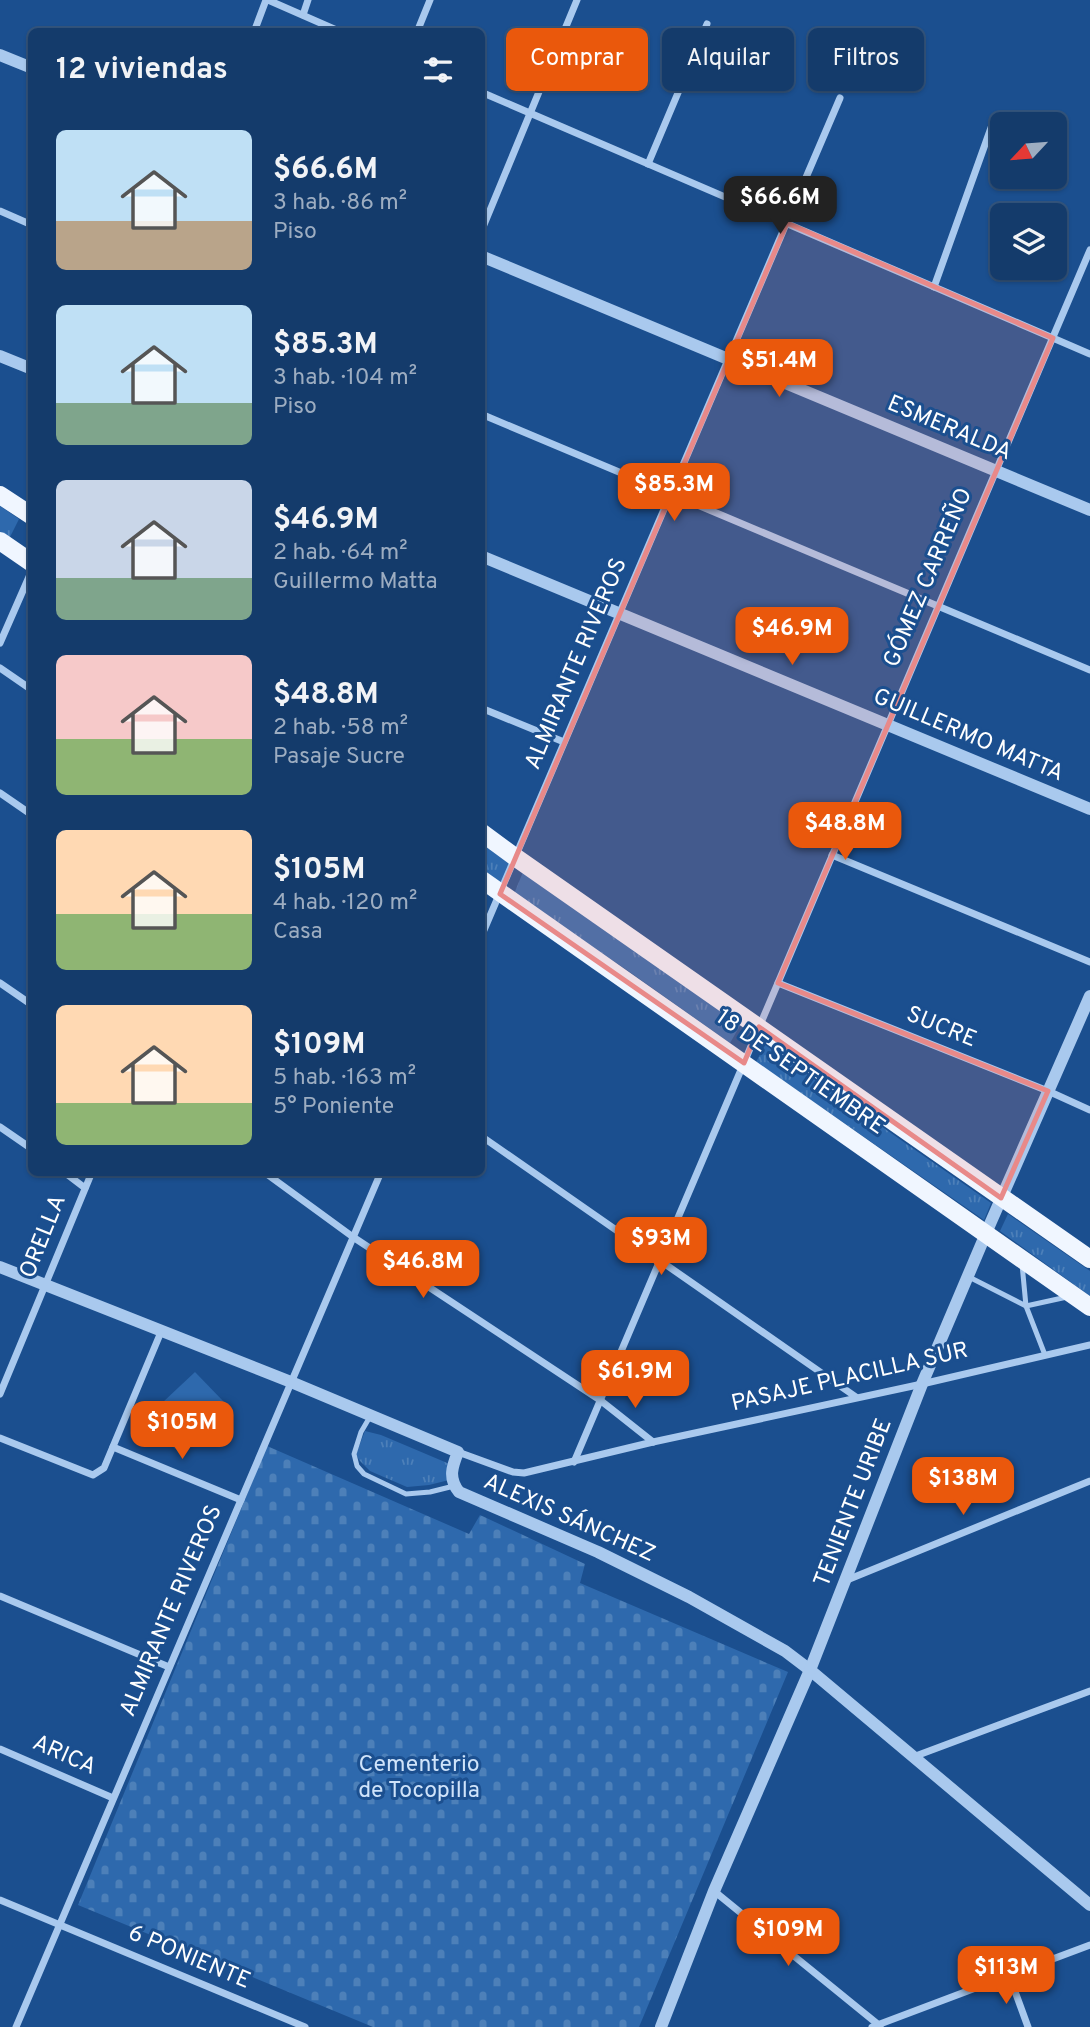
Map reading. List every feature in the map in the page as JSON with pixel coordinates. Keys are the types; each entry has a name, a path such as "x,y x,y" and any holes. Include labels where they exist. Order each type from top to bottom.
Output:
{"main road":[{"path":"0,495 28,513"},
{"path":"0,541 28,560"},
{"name":"18 DE SEPTIEMBRE","path":"485,835 1090,1259"},
{"name":"18 DE SEPTIEMBRE","path":"485,882 1090,1307"}],"street":[{"path":"256,28 267,0 332,28"},
{"path":"303,15 308,0"},
{"path":"418,28 430,0"},
{"path":"485,222 577,0"},
{"path":"648,164 706,24"},
{"path":"0,55 28,66"},
{"path":"485,94 1090,354"},
{"name":"ALMIRANTE RIVEROS","path":"485,928 840,98"},
{"path":"934,287 990,131"},
{"path":"0,211 28,223"},
{"name":"GÓMEZ CARREÑO","path":"574,1462 1090,250"},
{"name":"ESMERALDA","path":"485,258 1090,510"},
{"path":"0,356 28,367"},
{"path":"485,416 1090,670"},
{"name":"GUILLERMO MATTA","path":"485,558 1090,809"},
{"path":"0,643 28,579"},
{"path":"0,668 28,687"},
{"path":"485,710 564,743"},
{"path":"0,793 28,813"},
{"path":"832,855 1090,962"},
{"path":"0,983 28,1002"},
{"name":"SUCRE","path":"778,983 1048,1091 1090,1111"},
{"name":"TENIENTE URIBE","path":"661,2027 714,1891 847,1580 922,1384 1090,996"},
{"path":"0,1127 28,1146"},
{"path":"485,1139 856,1397"},
{"path":"70,1176 86,1188"},
{"name":"ORELLA","path":"0,1394 90,1176"},
{"path":"269,1176 353,1237 600,1400 653,1442"},
{"name":"ALMIRANTE RIVEROS","path":"16,2027 379,1176"},
{"path":"0,1267 291,1382 458,1452"},
{"path":"0,1438 93,1475 104,1468 161,1332"},
{"name":"PASAJE PLACILLA SUR","path":"458,1452 513,1472 524,1473 1090,1345"},
{"path":"113,1447 241,1500"},
{"name":"ALEXIS SÁNCHEZ","path":"458,1452 451,1471 455,1486 467,1496 598,1552 689,1597 785,1651 1090,1905"},
{"path":"847,1580 1090,1480"},
{"path":"0,1595 169,1667"},
{"path":"913,1757 1090,1691"},
{"name":"ARICA","path":"0,1749 113,1798"},
{"path":"714,1891 877,2026 1090,1945"},
{"name":"6 PONIENTE","path":"0,1900 305,2027"},
{"path":"1009,1975 1028,2027"}],"lane":[{"path":"1021,1259 1026,1306 1045,1355"},
{"path":"967,1276 1026,1306 1074,1295"},
{"path":"371,1415 361,1432 354,1454 357,1466 364,1474 406,1494 455,1486"}],"highlighted area":[{"path":"787,223 1053,338 778,983 1048,1091 1001,1198 759,1027 744,1063 500,894"}],"green space":[{"path":"0,506 19,519 9,539 0,532"},
{"path":"485,846 510,864 501,883 485,872"},
{"path":"523,872 741,1024 730,1043 514,894"},
{"path":"765,1045 991,1203 984,1220 756,1062"},
{"path":"1008,1214 1090,1271 1090,1296 1000,1231"},
{"path":"195,1372 224,1402 175,1449 146,1418"},
{"path":"365,1431 452,1465 449,1480 407,1487 370,1471 356,1454"},
{"name":"Cementerio de Tocopilla","path":"267,1446 469,1534 480,1515 585,1564 580,1583 788,1672 639,2027 373,2027 78,1905"}]}
